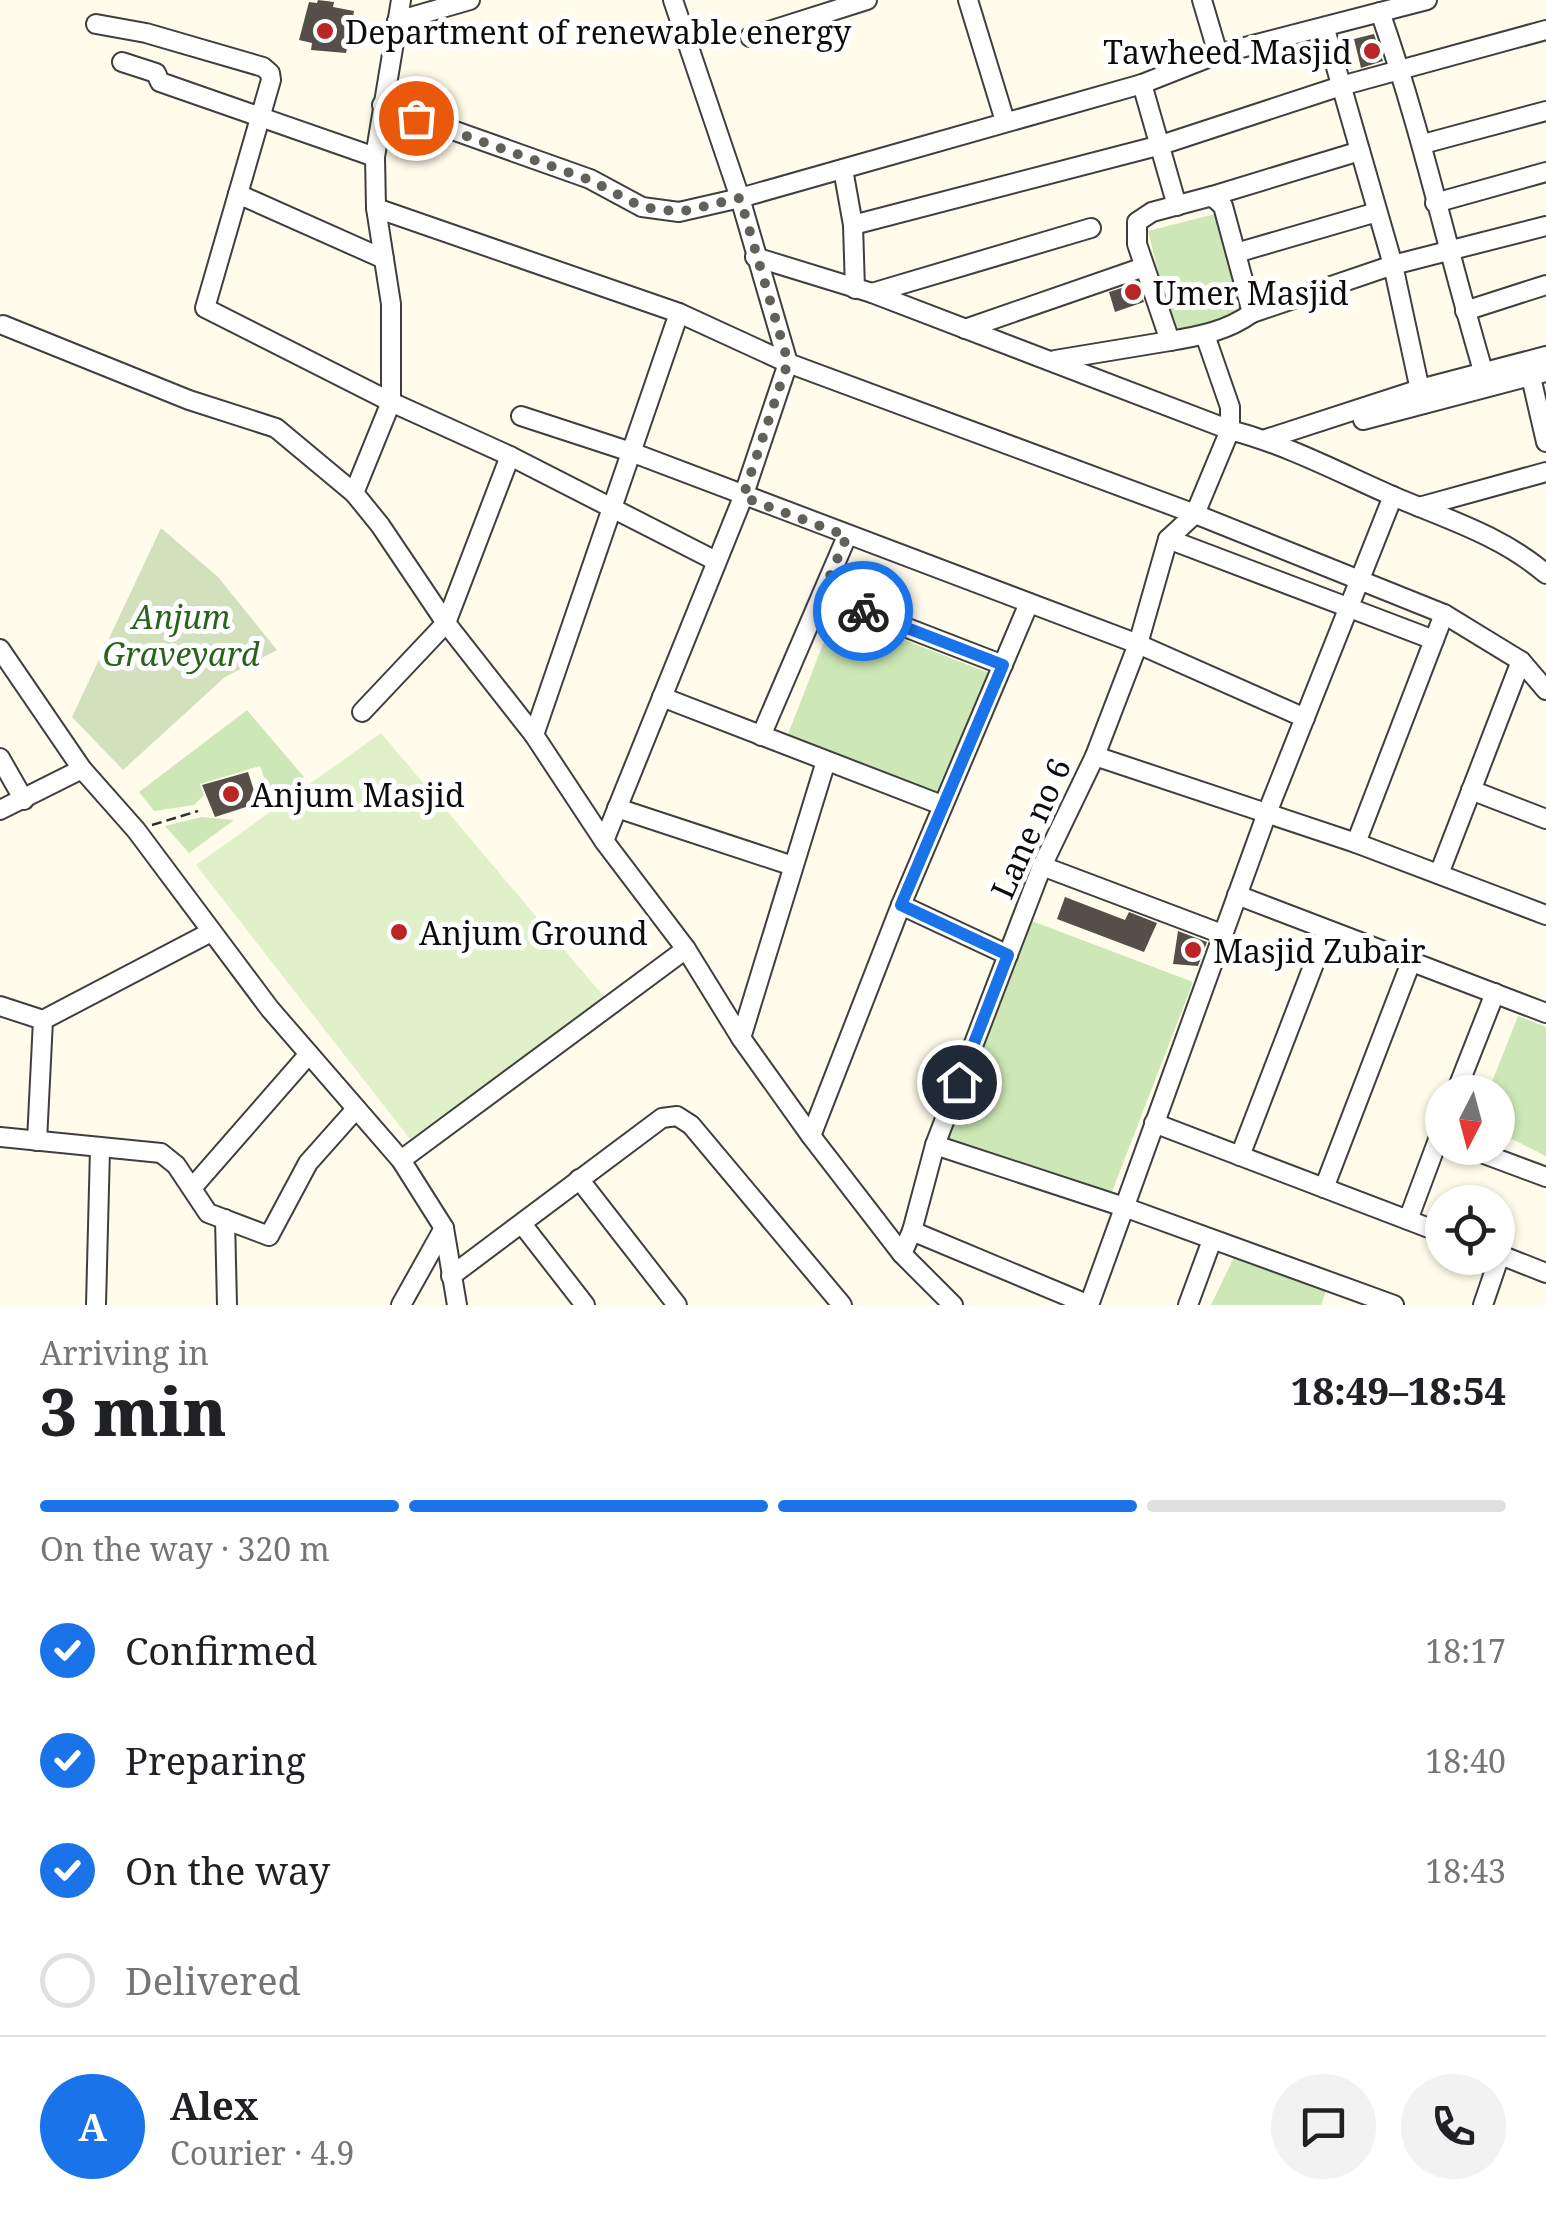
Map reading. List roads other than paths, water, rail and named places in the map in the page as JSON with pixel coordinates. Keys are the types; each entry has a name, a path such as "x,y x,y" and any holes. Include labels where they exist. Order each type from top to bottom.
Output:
{"street":[{"path":"354,493 391,402 391,304 376,208 375,158 401,0"},
{"path":"396,21 470,0"},
{"path":"604,840 714,560 743,497 788,362 740,198 674,0"},
{"path":"750,36 867,0"},
{"path":"968,0 1005,121"},
{"path":"1202,0 1218,54"},
{"path":"382,105 590,180 642,207 680,212 1142,84 1218,54 1428,0"},
{"path":"1380,12 1422,144 1435,204 1484,374"},
{"path":"96,24 146,33 263,67 270,73 205,308 714,560"},
{"path":"1325,28 1392,265 1422,396"},
{"path":"853,225 1160,144 1340,86 1546,30"},
{"path":"122,62 156,73 160,82 375,158"},
{"path":"1142,84 1177,206"},
{"path":"1422,144 1546,111"},
{"path":"1170,341 1136,244 1137,222 1152,212 1360,151"},
{"path":"843,169 864,291"},
{"path":"1435,204 1546,172"},
{"path":"238,194 384,259"},
{"path":"1212,196 1224,206 1252,313"},
{"path":"376,208 679,313 788,362 1195,514 1444,614 1521,662 1546,690"},
{"path":"1236,253 1377,212"},
{"path":"1054,360 1205,335 1238,323 1252,313 1392,265 1546,226"},
{"path":"864,291 1091,228"},
{"path":"755,258 864,291 1230,430 1271,441 1483,533 1528,558 1546,574"},
{"path":"965,329 1144,267"},
{"path":"1465,311 1546,285"},
{"path":"534,736 679,313"},
{"path":"3,325 189,400 276,428 354,493 686,949 741,1038 811,1136 902,1254 954,1305"},
{"path":"1205,335 1230,407 1230,430 1195,514 1168,539 1434,640"},
{"path":"1271,441 1546,356"},
{"path":"1422,396 1539,374 1545,438"},
{"path":"521,416 631,452 1138,644 1305,718"},
{"path":"362,712 446,623 510,456"},
{"path":"1419,507 1546,472"},
{"path":"912,1231 1089,1305 1267,813 1393,496"},
{"path":"761,736 847,536"},
{"name":"Lane no 6","path":"902,1254 935,1146 1042,866 1095,756 1138,644 1168,539"},
{"path":"822,595 1003,665"},
{"path":"811,1136 901,905 1029,603"},
{"path":"1356,843 1444,614"},
{"path":"0,648 82,770 136,830 309,1054 401,1160 444,1228 457,1305"},
{"path":"1439,874 1521,662"},
{"path":"662,697 934,802"},
{"path":"1095,756 1356,843 1546,915"},
{"path":"0,758 24,800"},
{"path":"741,1038 826,760"},
{"path":"0,810 82,770"},
{"path":"1472,790 1546,818"},
{"path":"617,808 793,866"},
{"path":"1042,866 1222,934"},
{"path":"1237,895 1546,1013"},
{"path":"901,905 1008,955"},
{"path":"1240,1156 1327,930"},
{"path":"0,1006 44,1020 211,932"},
{"path":"401,1160 686,949"},
{"path":"1324,1188 1411,962"},
{"path":"1463,1075 1494,994"},
{"path":"37,1142 44,1020"},
{"path":"192,1188 309,1054"},
{"path":"0,1137 161,1153 176,1165 208,1213 271,1236 308,1162 356,1109"},
{"path":"451,1276 662,1118 684,1119 842,1305"},
{"path":"1154,1123 1425,1226"},
{"path":"935,1146 1124,1206 1394,1305"},
{"path":"96,1305 100,1149"},
{"path":"1408,1220 1430,1165"},
{"path":"1514,1165 1546,1177"},
{"path":"579,1179 677,1305"},
{"path":"225,1219 227,1305"},
{"path":"522,1224 585,1305"},
{"path":"401,1305 444,1228"},
{"path":"1188,1305 1212,1240"},
{"path":"1515,1261 1546,1273"},
{"path":"1483,1305 1493,1275"},
{"path":"1332,1305 1340,1284"}],"place":[{"name":"Department of renewable energy","path":"325,31"},
{"name":"Tawheed Masjid","path":"1372,51"},
{"name":"Umer Masjid","path":"1133,292"},
{"name":"Anjum Masjid","path":"231,794"},
{"name":"Anjum Ground","path":"399,932"},
{"name":"Masjid Zubair","path":"1193,950"}],"park label":[{"name":"Anjum Graveyard","path":"181,634"}]}
